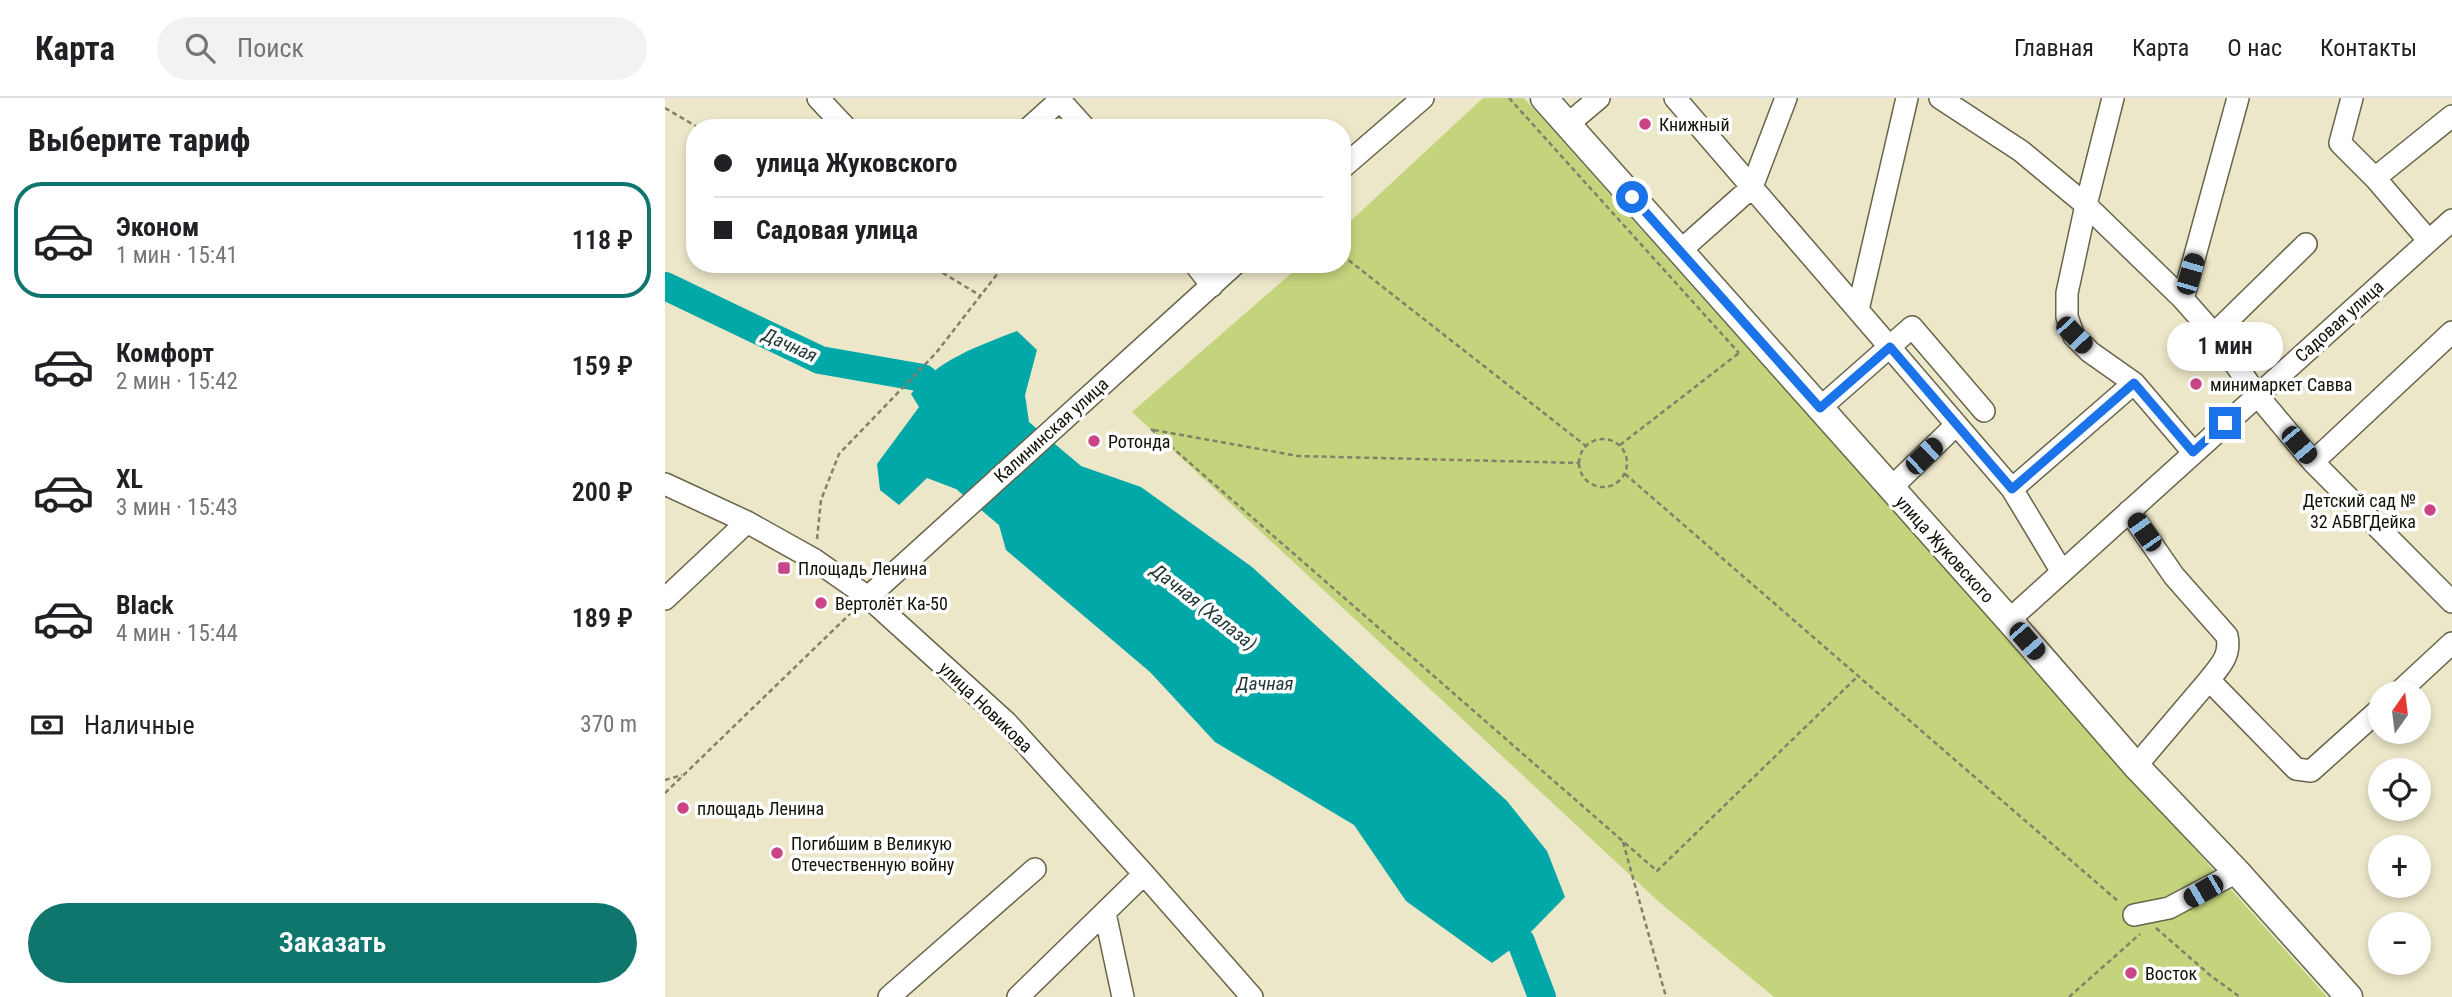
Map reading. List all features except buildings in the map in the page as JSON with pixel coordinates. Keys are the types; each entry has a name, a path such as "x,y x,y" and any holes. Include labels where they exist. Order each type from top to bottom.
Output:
{"main road":[{"name":"улица Жуковского","path":"1544,98 2136,766 2237,872 2349,997"}],"street":[{"path":"818,98 838,119"},
{"path":"1351,161 1423,98"},
{"path":"1567,125 1599,98"},
{"path":"1675,98 2012,489 2063,572"},
{"path":"1680,251 1752,187 1786,98"},
{"path":"1858,310 1907,98"},
{"path":"1940,98 2021,151 2086,205 2183,299 2214,334 2257,395 2312,462 2452,602"},
{"path":"2113,98 2067,293 2067,317 2074,335 2090,352 2134,383 2193,452"},
{"path":"2183,299 2238,98"},
{"path":"2352,98 2340,143 2375,178 2429,240"},
{"path":"1038,119 1059,99 1077,119"},
{"path":"2375,178 2452,116"},
{"name":"Садовая улица","path":"2009,620 2452,220"},
{"path":"2214,334 2306,244"},
{"path":"1202,273 1212,286"},
{"name":"Калининская улица","path":"868,597 1226,273"},
{"path":"1820,408 1912,327 1984,411"},
{"path":"2312,462 2452,332"},
{"path":"2012,489 2134,383"},
{"path":"1891,488 1957,425"},
{"name":"улица Новикова","path":"665,484 747,522 815,560 868,597 1007,723 1252,997"},
{"path":"2129,511 2174,576 2227,636 2230,647 2226,658 2209,680 2136,766"},
{"path":"665,599 747,522"},
{"path":"2410,681 2452,643"},
{"path":"2209,680 2296,769 2311,771 2368,720"},
{"path":"889,997 1035,869"},
{"path":"2138,924 2237,872"},
{"path":"1019,997 1144,874"},
{"path":"1105,913 1123,997"}],"path":[{"path":"1509,98 1739,353 1620,445"},
{"path":"665,108 686,120"},
{"path":"1351,262 1586,446"},
{"path":"943,273 981,296"},
{"path":"815,560 821,500 839,454 936,353 998,273"},
{"path":"1579,463 1298,456 1151,429 1657,871 1860,675"},
{"path":"1599,439 1614,441 1620,445 1627,459 1625,474 1613,485 1597,486 1584,478 1579,463 1586,446 1599,439"},
{"path":"1625,474 1860,675 2138,924 2151,924 2211,976 2240,997"},
{"path":"665,793 868,597"},
{"path":"665,780 685,774"},
{"path":"1623,842 1666,997"},
{"path":"2069,997 2138,924"}],"green space":[{"path":"1483,98 1524,98 2327,997 1774,997 1658,901 1132,412 1292,273 1351,273 1351,221"}],"water":[{"name":"Дачная","path":"1017,331 1037,350 1025,395 1029,422 1081,466 1141,487 1252,567 1507,801 1547,851 1565,897 1521,942 1492,963 1406,901 1354,825 1215,742 1150,672 1006,550 999,525 956,489 927,478 899,505 880,490 877,464 919,407 911,394 921,382 959,355"}],"waterway":[{"name":"Дачная","path":"665,286 820,360 923,378 949,405"},
{"name":"Дачная (Халаза)","path":"1492,920 1521,942 1542,997"}],"place":[{"name":"Книжный","path":"1645,124"},
{"name":"минимаркет Савва","path":"2196,384"},
{"name":"Ротонда","path":"1094,441"},
{"name":"Детский сад № 32 АБВГДейка","path":"2430,510"},
{"name":"Площадь Ленина","path":"784,568"},
{"name":"Вертолёт Ка-50","path":"821,603"},
{"name":"площадь Ленина","path":"683,808"},
{"name":"Погибшим в Великую Отечественную войну","path":"777,853"},
{"name":"Восток","path":"2131,973"}],"route":[{"path":"1632,197 1820,408 1890,347 2012,489 2134,383 2193,452 2225,423"}]}
